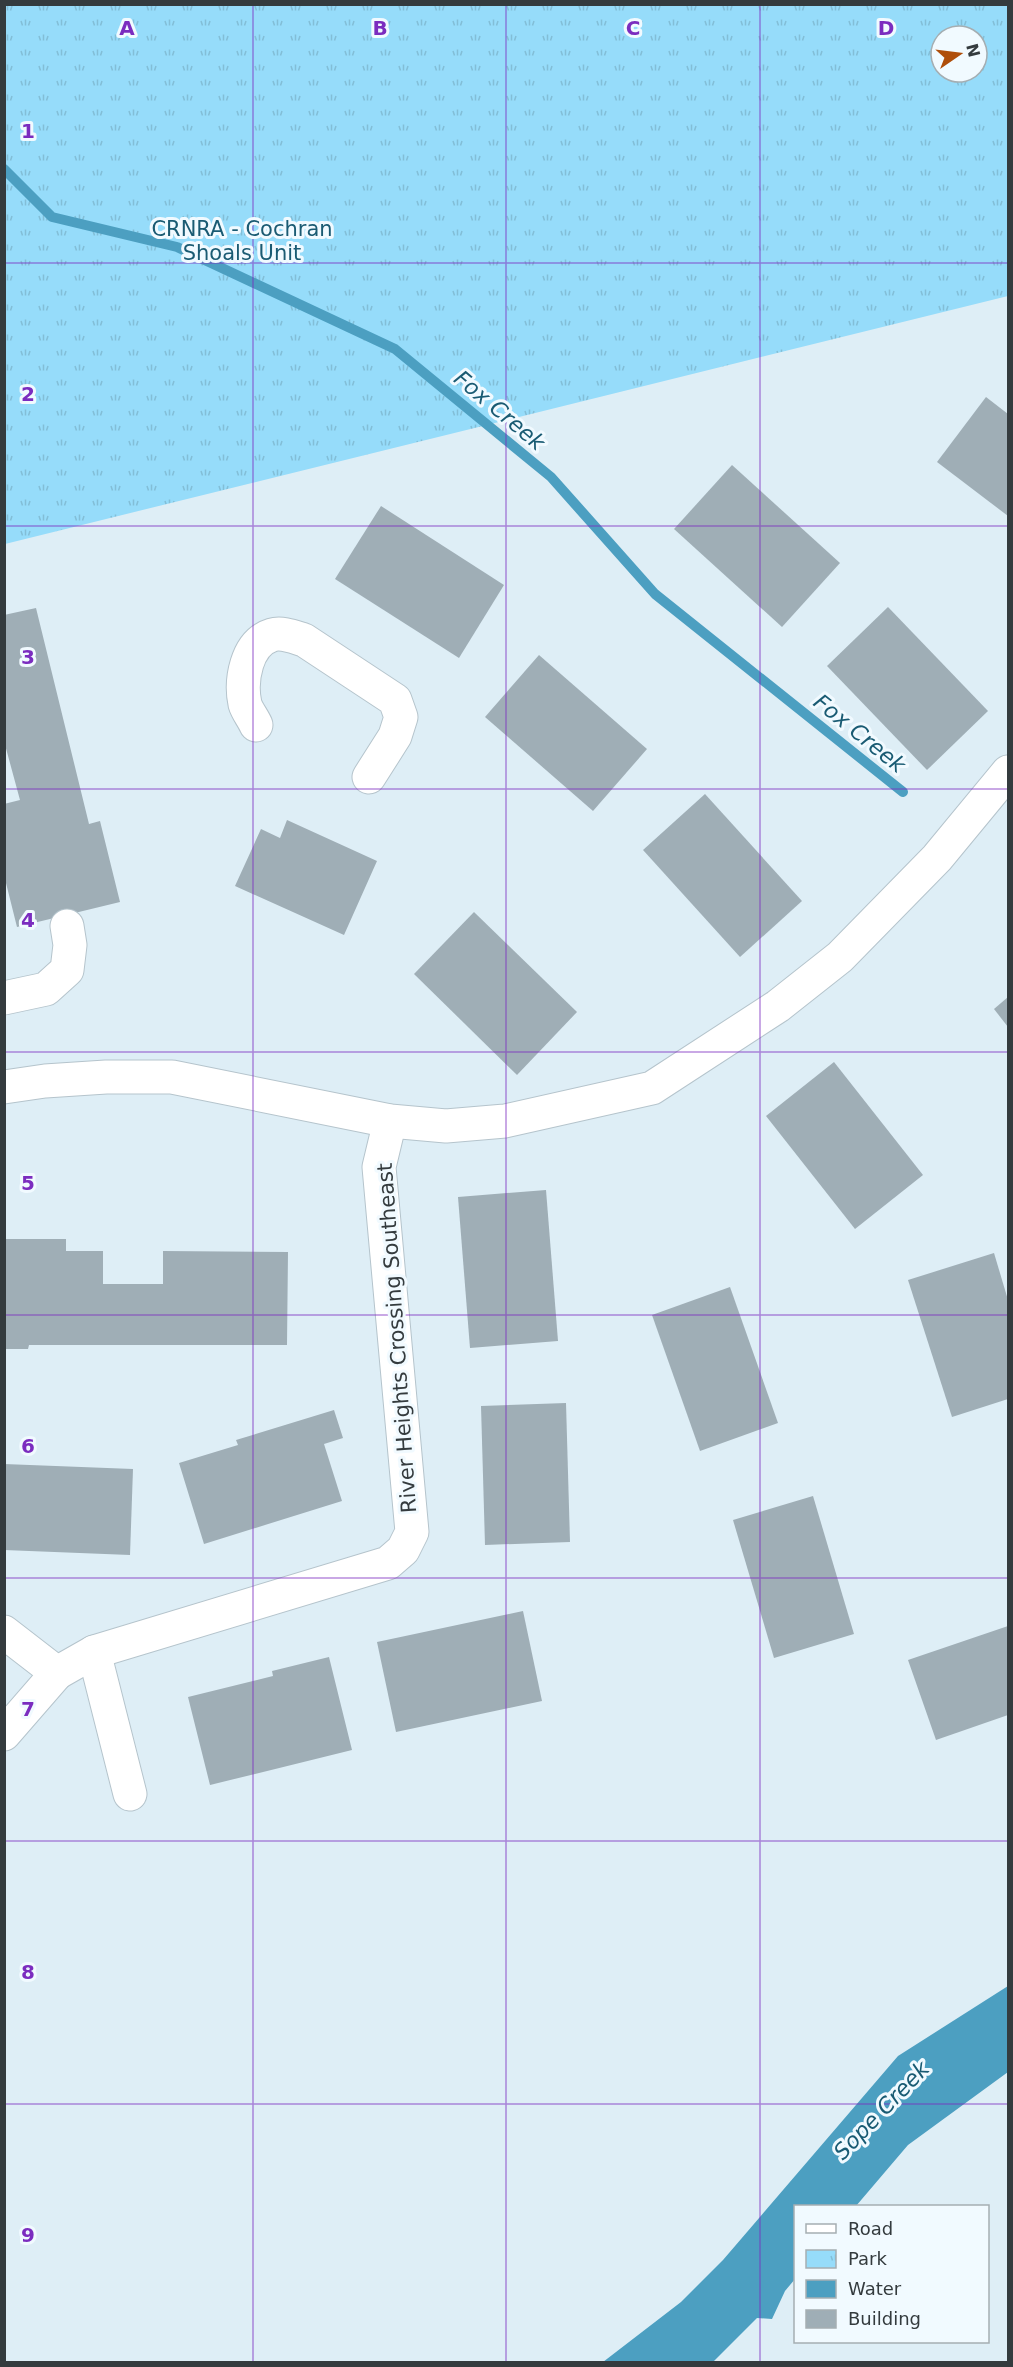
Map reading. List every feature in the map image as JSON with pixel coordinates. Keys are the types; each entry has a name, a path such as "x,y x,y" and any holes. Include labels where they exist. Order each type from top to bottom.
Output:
{"street":[{"path":"256,725 245,706 243,685 246,667 255,646 272,635 288,634 304,640 395,700 401,717 395,736 369,777"},
{"path":"4,1087 45,1081 106,1077 172,1077 390,1121 446,1126 505,1120 652,1088 778,1006 840,957 937,858 1008,772"},
{"path":"4,998 46,988 67,970 70,945 67,926"},
{"name":"River Heights Crossing Southeast","path":"4,1734 57,1673 94,1652 388,1563 403,1550 412,1532 379,1167 390,1121"},
{"path":"4,1632 57,1673"},
{"path":"94,1652 130,1794"}],"green space":[{"name":"CRNRA - Cochran Shoals Unit","path":"4,5 1008,5 1008,296 5,544"}],"water":[{"name":"Sope Creek","path":"1008,1986 1008,2072 908,2145 857,2205 794,2205 794,2280 785,2291 772,2319 757,2318 713,2362 603,2362 681,2302 723,2260 898,2056"}],"building":[{"path":"986,397 1008,414 1008,516 937,462"},
{"path":"732,465 840,563 782,627 674,529"},
{"path":"381,506 504,585 459,658 335,579"},
{"path":"888,607 988,711 927,770 827,666"},
{"path":"36,608 89,824 100,821 120,902 17,927 4,875 4,804 20,800 4,741 4,615"},
{"path":"539,655 647,749 593,811 485,717"},
{"path":"705,794 802,901 740,957 643,850"},
{"path":"287,820 377,861 344,935 235,886 261,829 280,838"},
{"path":"474,912 577,1012 517,1075 414,974"},
{"path":"1008,997 1008,1027 994,1009"},
{"path":"834,1062 923,1175 855,1229 766,1116"},
{"path":"546,1190 558,1341 470,1348 458,1197"},
{"path":"4,1239 66,1239 66,1251 103,1251 103,1284 163,1284 163,1251 288,1252 287,1345 29,1345 28,1349 4,1349"},
{"path":"994,1253 1008,1300 1008,1399 952,1417 908,1280"},
{"path":"730,1287 778,1423 700,1451 652,1315"},
{"path":"566,1403 570,1542 485,1545 481,1406"},
{"path":"334,1410 343,1438 324,1444 342,1501 204,1544 179,1463 238,1445 236,1440"},
{"path":"4,1464 133,1469 130,1555 4,1550"},
{"path":"813,1496 854,1634 774,1658 733,1520"},
{"path":"523,1611 542,1701 396,1732 377,1642"},
{"path":"1008,1626 1008,1715 936,1740 908,1660"},
{"path":"329,1657 352,1750 210,1785 188,1697 273,1676 272,1671"}],"waterway":[{"name":"Fox Creek","path":"4,169 52,217 177,247 395,349 551,477 655,594 903,792"}]}
